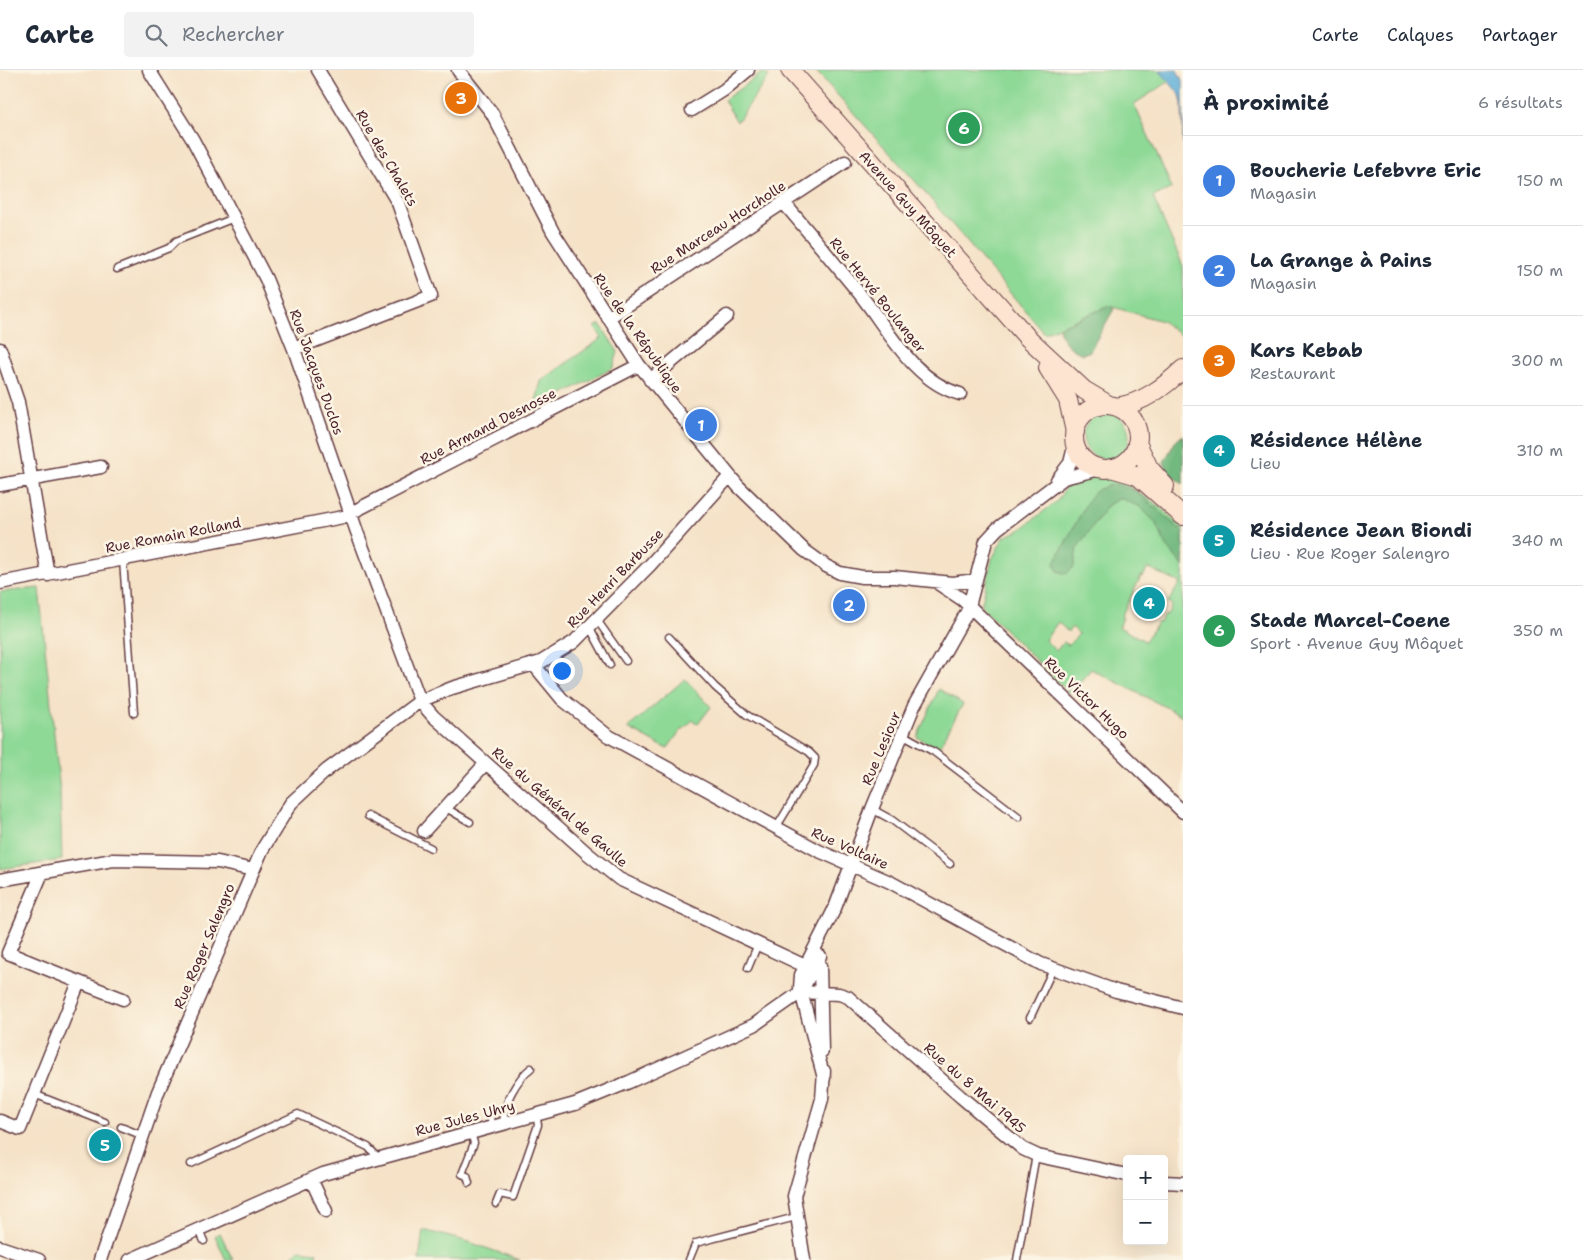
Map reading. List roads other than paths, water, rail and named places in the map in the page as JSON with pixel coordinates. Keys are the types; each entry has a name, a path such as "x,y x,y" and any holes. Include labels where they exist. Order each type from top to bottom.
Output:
{"main road":[{"name":"Avenue Guy Môquet","path":"790,70 1027,337 1084,390 1113,406"},
{"name":"Avenue Guy Môquet","path":"1027,337 1065,394 1072,413 1075,437"},
{"path":"1177,374 1139,401 1095,407 1087,412 1078,423 1075,437 1084,459 1091,464 1138,476 1183,516"},
{"path":"1107,468 1128,460 1152,403 1177,374"},
{"path":"1113,406 1131,417 1153,473 1183,503"}],"street":[{"name":"Rue Jacques Duclos","path":"149,70 190,135 264,274 294,350 350,514 420,701"},
{"name":"Rue des Chalets","path":"294,350 431,296 398,203 318,70"},
{"name":"Rue de la République","path":"458,70 492,113 552,232 639,365 729,477 804,550 832,569 853,576 895,577 959,584 976,580"},
{"path":"692,110 724,90 748,70"},
{"name":"Rue Marceau Horcholle","path":"608,318 845,162"},
{"name":"Rue Hervé Boulanger","path":"783,202 873,310 908,358 939,385 960,394"},
{"path":"650,380 727,316"},
{"path":"0,349 18,402 48,575"},
{"name":"Rue Armand Desnosse","path":"350,514 639,365"},
{"path":"1050,487 1070,463 1075,437"},
{"path":"0,485 101,468"},
{"path":"1050,487 1071,476 1107,468"},
{"name":"Rue Henri Barbusse","path":"420,701 452,688 534,665 566,648 593,624 729,477"},
{"name":"Rue Lesiour","path":"824,1078 821,993 813,969 872,808 920,695 969,606 983,547 988,538 1050,487"},
{"name":"Rue Romain Rolland","path":"0,584 335,519 350,514"},
{"name":"Rue de la République","path":"932,581 950,590 969,606"},
{"name":"Rue Victor Hugo","path":"969,606 1183,812"},
{"name":"Rue Voltaire","path":"534,665 562,699 607,735 827,856 900,887 1032,960 1053,969 1116,991 1183,1008"},
{"name":"Rue du Général de Gaulle","path":"420,701 486,763 619,879 813,969"},
{"name":"Rue Roger Salengro","path":"100,1260 141,1135 272,832 286,810 303,790 420,701"},
{"path":"424,831 486,763"},
{"path":"0,880 113,860 218,862 254,870"},
{"path":"42,874 8,954 122,999"},
{"name":"Rue Lesiour","path":"824,1078 802,992 801,976 813,969 820,956 836,908"},
{"path":"0,1122 20,1129 80,982"},
{"name":"Rue du 8 Mai 1945","path":"802,992 839,994 852,1000 961,1098 1023,1149 1036,1155 1123,1174"},
{"name":"Rue Jules Uhry","path":"139,1258 201,1236 311,1180 378,1157 471,1133 596,1096 739,1033 802,992"},
{"path":"804,1260 796,1217 796,1189 822,1099 824,1078"},
{"path":"311,1180 326,1211"},
{"path":"1168,1182 1183,1183"},
{"path":"0,1247 39,1260"}],"lane":[{"path":"117,269 169,248 176,241 234,218"},
{"path":"123,560 134,712"},
{"path":"593,624 626,661"},
{"path":"593,624 610,665"},
{"path":"669,637 725,696 754,720 809,752 814,758 814,764 776,828"},
{"path":"902,734 934,752 1019,817"},
{"path":"446,808 470,822"},
{"path":"872,808 892,820 950,864"},
{"path":"368,816 431,848"},
{"path":"412,838 424,831"},
{"path":"748,968 758,944"},
{"path":"1030,1018 1053,969"},
{"path":"494,1109 490,1117 499,1125 502,1114 523,1074 531,1068"},
{"path":"34,1094 105,1122"},
{"path":"191,1164 298,1114 368,1147 378,1157"},
{"path":"496,1204 500,1194 513,1197 538,1125 536,1114"},
{"path":"121,1128 141,1135"},
{"path":"469,1183 467,1176 462,1174 474,1143 471,1133"},
{"path":"1016,1260 1036,1155"},
{"path":"689,1260 696,1243 796,1217"}],"water":[{"path":"1159,70 1177,70 1183,82 1183,143 1180,95"}],"place":[{"name":"Kars Kebab","path":"461,98"},
{"name":"Stade Marcel-Coene","path":"964,128"},
{"name":"Boucherie Lefebvre Eric","path":"701,425"},
{"name":"Résidence Hélène","path":"1149,603"},
{"name":"La Grange à Pains","path":"849,605"},
{"name":"Résidence Jean Biondi","path":"105,1145"}]}
